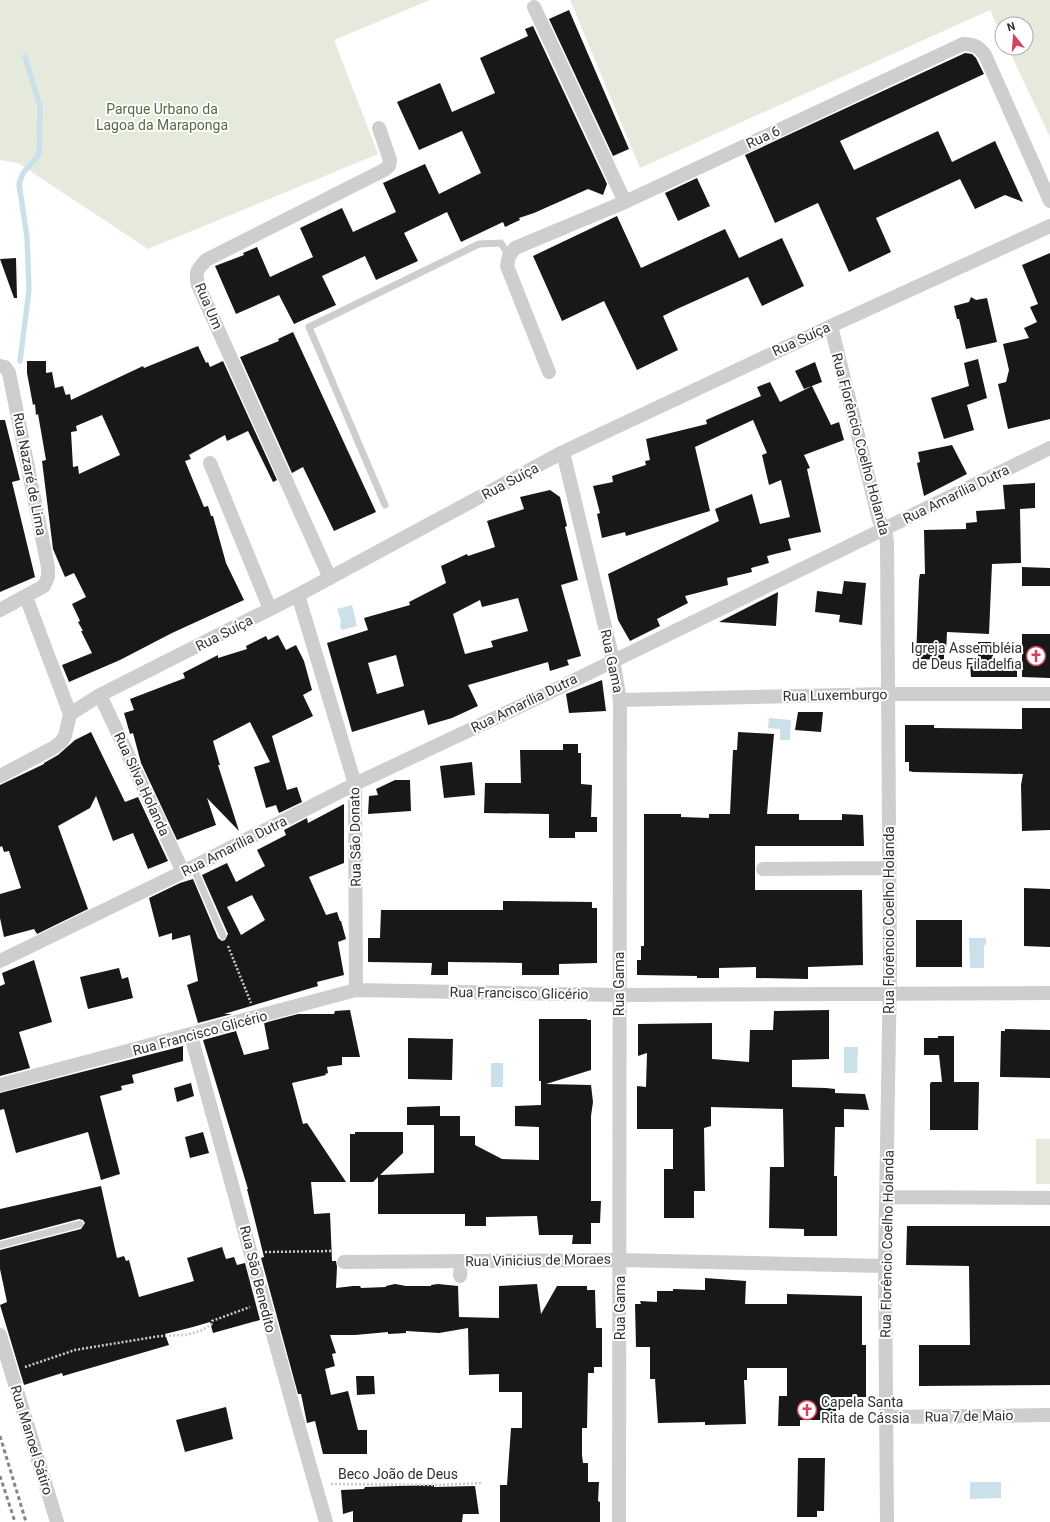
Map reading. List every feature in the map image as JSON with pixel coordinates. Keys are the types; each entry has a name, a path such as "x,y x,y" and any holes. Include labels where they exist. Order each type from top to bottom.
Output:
{"street":[{"path":"534,7 625,202"},
{"name":"Rua 6","path":"509,256 520,245 625,202 963,44 970,44 979,47 985,55 1050,201"},
{"name":"Rua Um","path":"330,578 198,285 196,275 198,269 206,260 384,170 389,166 390,160 379,128"},
{"name":"Rua Suíça","path":"70,714 100,695 298,595 563,452 831,326 1050,226"},
{"path":"509,256 507,266 549,372"},
{"name":"Rua Florêncio Coelho Holanda","path":"831,326 879,520 885,529 887,542 890,995 888,1197 885,1266 887,1522"},
{"name":"Rua Nazaré de Lima","path":"0,366 4,367 9,373 48,567 48,577 44,586 26,597"},
{"name":"Rua Amarília Dutra","path":"0,961 188,870 355,784 1050,448"},
{"name":"Rua Gama","path":"563,452 613,660 620,700 619,1522"},
{"path":"210,463 270,609"},
{"name":"Rua São Donato","path":"298,595 355,784 356,990"},
{"path":"0,610 26,597 70,714 65,736 61,742 53,748 0,776"},
{"name":"Rua Luxemburgo","path":"620,700 888,694 1050,694"},
{"name":"Rua Silva Holanda","path":"100,695 188,870"},
{"path":"764,869 889,868"},
{"name":"Rua Francisco Glicério","path":"0,1085 191,1036 356,990 619,995 890,995 1050,993"},
{"name":"Rua São Benedito","path":"191,1036 252,1252 263,1303 326,1522"},
{"path":"888,1197 1050,1198"},
{"name":"Rua Vinicius de Moraes","path":"344,1262 620,1260 885,1266"},
{"path":"460,1261 460,1276"},
{"name":"Rua Manoel Sátiro","path":"0,1335 57,1522"},
{"name":"Rua 7 de Maio","path":"887,1417 1050,1415"}],"lane":[{"path":"385,505 309,327 479,244 501,243 509,256"},
{"path":"188,870 223,936"},
{"path":"0,1245 80,1224"}],"path":[{"path":"223,936 257,1018"},
{"path":"252,1252 345,1250 344,1262"},
{"path":"11,1371 75,1350 160,1336 186,1335 200,1331 211,1325 212,1321 263,1303"},
{"name":"Beco João de Deus","path":"314,1484 482,1484"}],"green space":[{"name":"Parque Urbano da Lagoa da Maraponga","path":"0,0 430,0 334,40 378,154 148,249 18,163 0,160"},
{"path":"570,0 1050,0 1050,137 1012,56 1034,56 1034,16 994,16 994,19 990,10 640,168"},
{"path":"1036,1139 1050,1139 1050,1184 1036,1184"}],"water":[{"path":"352,605 357,626 342,630 340,627 341,621 337,609"},
{"path":"769,718 791,720 790,740 780,740 780,729 768,728"},
{"path":"969,938 986,938 986,944 984,946 984,968 970,968"},
{"path":"844,1047 858,1047 857,1073 844,1073"},
{"path":"491,1063 503,1063 503,1087 491,1087"},
{"path":"970,1482 1001,1482 1001,1498 970,1499"}],"building":[{"path":"569,10 629,149 613,156 549,19"},
{"path":"533,26 607,184 603,195 588,189 534,213 519,218 520,220 505,227 503,222 461,242 447,212 404,233 418,261 376,280 365,256 322,276 336,305 294,324 279,295 236,314 215,266 244,255 243,253 257,247 270,277 313,257 300,228 342,208 353,232 396,212 383,183 425,164 439,194 481,173 462,131 419,150 397,102 440,83 452,112 495,93 480,58 528,36 525,29"},
{"path":"965,53 972,54 976,58 984,74 840,141 854,170 938,131 952,162 995,141 1023,202 1005,195 975,209 960,179 876,218 891,252 849,272 818,203 775,223 745,155"},
{"path":"697,178 710,206 678,221 665,193"},
{"path":"617,216 641,268 725,229 739,258 782,238 804,286 762,306 748,277 663,316 678,350 637,370 604,301 562,321 533,256"},
{"path":"1050,253 1050,419 1008,429 998,384 1006,382 1009,370 1003,344 1029,338 1024,328 1037,322 1030,307 1038,304 1022,265"},
{"path":"16,258 17,298 14,298 0,259"},
{"path":"971,297 976,300 987,298 997,342 966,349 959,319 957,319 954,306 969,302"},
{"path":"293,332 376,512 334,531 303,467 292,473 240,357 279,341 278,339"},
{"path":"198,346 206,363 208,362 210,367 223,361 277,480 273,482 248,431 227,441 225,435 189,455 191,459 185,461 204,507 208,506 211,516 213,516 226,563 244,600 172,633 120,660 69,682 62,665 92,653 81,631 83,631 78,622 80,621 72,604 86,597 74,573 65,577 53,549 42,461 46,460 38,414 36,415 35,404 33,405 27,373 27,361 46,361 46,373 52,372 55,388 63,386 66,395 70,394 71,400 143,366 144,368","holes":["102,415 120,455 79,474 78,466 73,467 71,432 77,431 76,426"]},
{"path":"978,359 987,398 967,405 974,430 944,439 931,398 969,386 964,363"},
{"path":"815,362 822,382 804,389 795,371"},
{"path":"770,382 780,402 812,386 831,425 839,422 844,440 804,455 810,468 807,469 821,532 788,539 791,550 767,556 769,563 751,568 752,572 727,578 728,585 685,596 688,603 657,619 660,626 630,641 618,620 608,574 719,521 715,509 752,494 760,524 790,517 781,480 769,485 762,455 767,453 753,420 695,447 710,511 626,536 625,532 602,538 597,514 600,513 593,486 613,482 612,476 646,465 645,461 650,460 646,439 707,424 706,420 761,396 757,387"},
{"path":"0,420 5,420 20,480 12,482 35,577 0,592"},
{"path":"952,445 967,474 924,496 917,463 920,462 918,452"},
{"path":"1035,483 1035,508 1020,509 1021,563 992,564 989,634 947,632 944,660 916,659 919,580 920,574 925,574 924,530 966,529 966,523 977,522 976,511 1005,509 1003,485"},
{"path":"550,490 560,497 567,526 565,527 578,580 561,585 581,656 567,660 569,665 550,671 548,662 468,685 478,706 452,718 428,725 424,710 352,732 327,643 368,630 364,618 410,605 409,602 446,583 441,566 467,554 468,556 495,547 487,521 524,509 520,497","holes":["518,598 528,631 491,641 493,647 465,654 453,614 480,600 482,607","396,655 404,686 377,694 368,663"]},
{"path":"1022,567 1050,568 1050,586 1022,586"},
{"path":"844,581 866,583 862,625 839,622 840,615 815,612 817,591 842,594"},
{"path":"778,592 776,626 719,622"},
{"name":"Igreja Assembléia de Deus Filadelfia","path":"1022,634 1050,634 1050,678 1022,677"},
{"path":"278,635 286,650 296,645 304,661 312,690 303,695 313,716 272,736 287,790 297,787 302,802 279,813 276,805 266,808 254,767 270,762 250,722 213,741 220,765 218,765 239,831 207,798 216,825 177,840 141,763 133,733 130,734 124,713 134,710 130,699 185,678 183,673 218,655 218,658 247,649 246,646 266,636 268,640"},
{"path":"978,642 993,642 993,664 1017,665 1017,677 971,677 970,664 978,664"},
{"path":"602,680 606,711 569,713 566,694"},
{"path":"1022,708 1050,708 1050,830 1022,831 1021,785 1023,774 909,771 909,762 905,762 905,725 934,725 934,728 1022,729"},
{"path":"798,712 823,712 821,732 795,730"},
{"path":"91,732 125,802 138,797 168,861 148,869 133,833 113,841 96,796 90,808 58,826 88,909 37,934 34,929 4,937 0,918 0,894 21,888 9,851 4,852 2,846 0,847 0,785 44,764 58,755 75,740"},
{"path":"738,732 774,734 767,814 799,814 799,820 842,820 842,814 863,815 864,846 755,846 755,890 862,890 863,965 808,967 808,979 756,978 756,967 719,968 719,978 637,975 637,960 641,960 641,946 644,946 644,814 681,814 681,817 709,818 709,814 730,814 733,750 737,750"},
{"path":"563,744 578,744 578,753 581,753 581,784 592,785 591,817 597,817 597,832 575,832 575,838 549,838 549,814 484,813 485,783 521,783 520,750 563,750"},
{"path":"472,762 475,795 444,798 440,766"},
{"path":"395,780 410,780 411,811 368,814 369,796 378,795 376,789"},
{"path":"344,804 344,863 309,877 326,915 337,912 341,921 346,939 338,942 344,975 317,982 318,986 224,1014 232,1014 198,1023 187,985 198,981 190,935 172,940 172,933 159,937 149,898 180,883 193,879 218,938 222,941 225,940 228,934 202,875 227,863 236,882 265,866 257,850 286,835 284,830 307,818 308,823","holes":["252,895 265,920 241,935 227,907"]},
{"path":"1024,888 1050,889 1050,947 1024,946"},
{"path":"503,901 592,902 592,908 597,908 597,963 559,964 559,975 522,975 522,963 448,962 448,975 431,975 432,963 368,962 368,938 380,938 381,910 503,910"},
{"path":"916,920 962,920 962,967 916,967"},
{"path":"34,960 52,1022 19,1032 30,1068 0,1076 0,986 5,984 2,973"},
{"path":"119,968 122,979 128,977 133,998 88,1009 80,977"},
{"path":"350,1010 360,1057 342,1057 342,1065 327,1067 328,1073 325,1074 326,1075 292,1083 303,1124 307,1123 346,1182 311,1182 314,1214 330,1213 332,1261 336,1261 337,1267 336,1288 353,1286 360,1286 361,1288 386,1287 395,1284 406,1286 431,1286 438,1284 458,1286 459,1317 499,1318 499,1286 537,1284 541,1314 557,1286 587,1286 587,1290 595,1290 596,1328 602,1328 602,1367 594,1367 594,1373 588,1373 587,1428 582,1428 582,1455 583,1463 588,1463 588,1482 599,1482 598,1501 600,1502 600,1522 500,1522 500,1485 507,1485 511,1428 522,1428 522,1392 499,1392 499,1374 469,1375 468,1328 439,1333 406,1331 406,1333 388,1334 388,1332 355,1335 330,1335 336,1353 332,1354 335,1366 325,1369 331,1395 348,1391 358,1430 367,1430 367,1454 323,1454 315,1421 307,1423 301,1394 298,1394 261,1258 264,1257 248,1189 203,1040 236,1031 244,1055 269,1049 264,1023 298,1014 334,1014 335,1011"},
{"path":"829,1010 829,1059 792,1060 792,1087 826,1088 835,1089 835,1093 865,1094 869,1110 844,1109 844,1127 835,1127 834,1176 837,1176 837,1236 804,1236 804,1229 769,1228 770,1167 784,1167 783,1109 711,1107 711,1126 704,1128 705,1191 694,1191 694,1218 664,1218 664,1169 673,1169 673,1129 637,1129 637,1086 646,1087 647,1053 638,1056 638,1024 712,1023 712,1059 749,1062 750,1030 773,1030 774,1011"},
{"path":"539,1019 591,1020 591,1070 546,1084 591,1085 593,1102 591,1116 591,1201 601,1201 600,1223 591,1223 591,1244 572,1244 573,1235 539,1235 537,1216 486,1217 486,1226 465,1226 465,1214 378,1214 378,1177 373,1182 350,1182 350,1134 355,1134 355,1132 403,1132 403,1153 380,1175 434,1173 434,1125 407,1125 407,1107 440,1106 440,1116 460,1116 460,1136 475,1136 475,1145 502,1159 539,1160 539,1127 515,1126 515,1106 541,1105 541,1081 539,1081"},
{"path":"1005,1029 1050,1030 1050,1078 1000,1077 1001,1031 1005,1031"},
{"path":"938,1036 954,1036 954,1082 979,1082 978,1130 930,1130 930,1084 931,1082 942,1082 939,1055 924,1055 924,1038 938,1038"},
{"path":"408,1038 453,1039 452,1080 408,1079"},
{"path":"183,1046 183,1061 132,1075 134,1083 121,1086 122,1090 100,1096 120,1174 101,1180 88,1132 16,1153 4,1109 0,1110 0,1093"},
{"path":"191,1083 194,1096 177,1102 174,1088"},
{"path":"203,1132 209,1153 190,1158 185,1137"},
{"path":"101,1186 117,1258 124,1256 126,1261 129,1260 139,1297 194,1281 187,1258 222,1247 226,1259 234,1257 237,1265 245,1263 260,1320 213,1333 210,1322 165,1334 169,1345 63,1376 62,1373 24,1385 0,1305 7,1302 0,1269 0,1250 81,1229 85,1223 83,1220 79,1219 0,1240 0,1209"},
{"path":"907,1226 1050,1226 1050,1385 919,1386 919,1345 970,1345 969,1266 906,1265"},
{"path":"705,1278 746,1281 745,1304 787,1304 787,1294 862,1296 862,1345 866,1345 866,1397 836,1397 836,1415 832,1420 800,1420 800,1426 778,1426 779,1396 787,1396 787,1368 747,1368 747,1380 744,1380 746,1424 705,1425 705,1422 658,1423 655,1379 650,1379 650,1347 636,1347 635,1304 641,1304 640,1301 657,1302 657,1291 673,1291 673,1289 705,1290"},
{"path":"356,1376 374,1376 375,1394 357,1395"},
{"path":"226,1407 233,1439 185,1452 176,1420"},
{"path":"798,1458 825,1458 824,1511 817,1511 817,1517 797,1517"},
{"path":"434,1485 434,1487 475,1486 479,1514 463,1514 462,1522 353,1522 353,1511 343,1514 341,1490 364,1489 365,1487"}],"waterway":[{"path":"20,361 29,290 27,237 19,184 23,173 39,155 40,106 25,57"}],"railway":[{"path":"0,1436 26,1522"},
{"path":"0,1476 15,1522"}],"place":[{"name":"Igreja Assembléia de Deus Filadelfia","path":"1036,656"},
{"name":"Capela Santa Rita de Cássia","path":"807,1410"}]}
